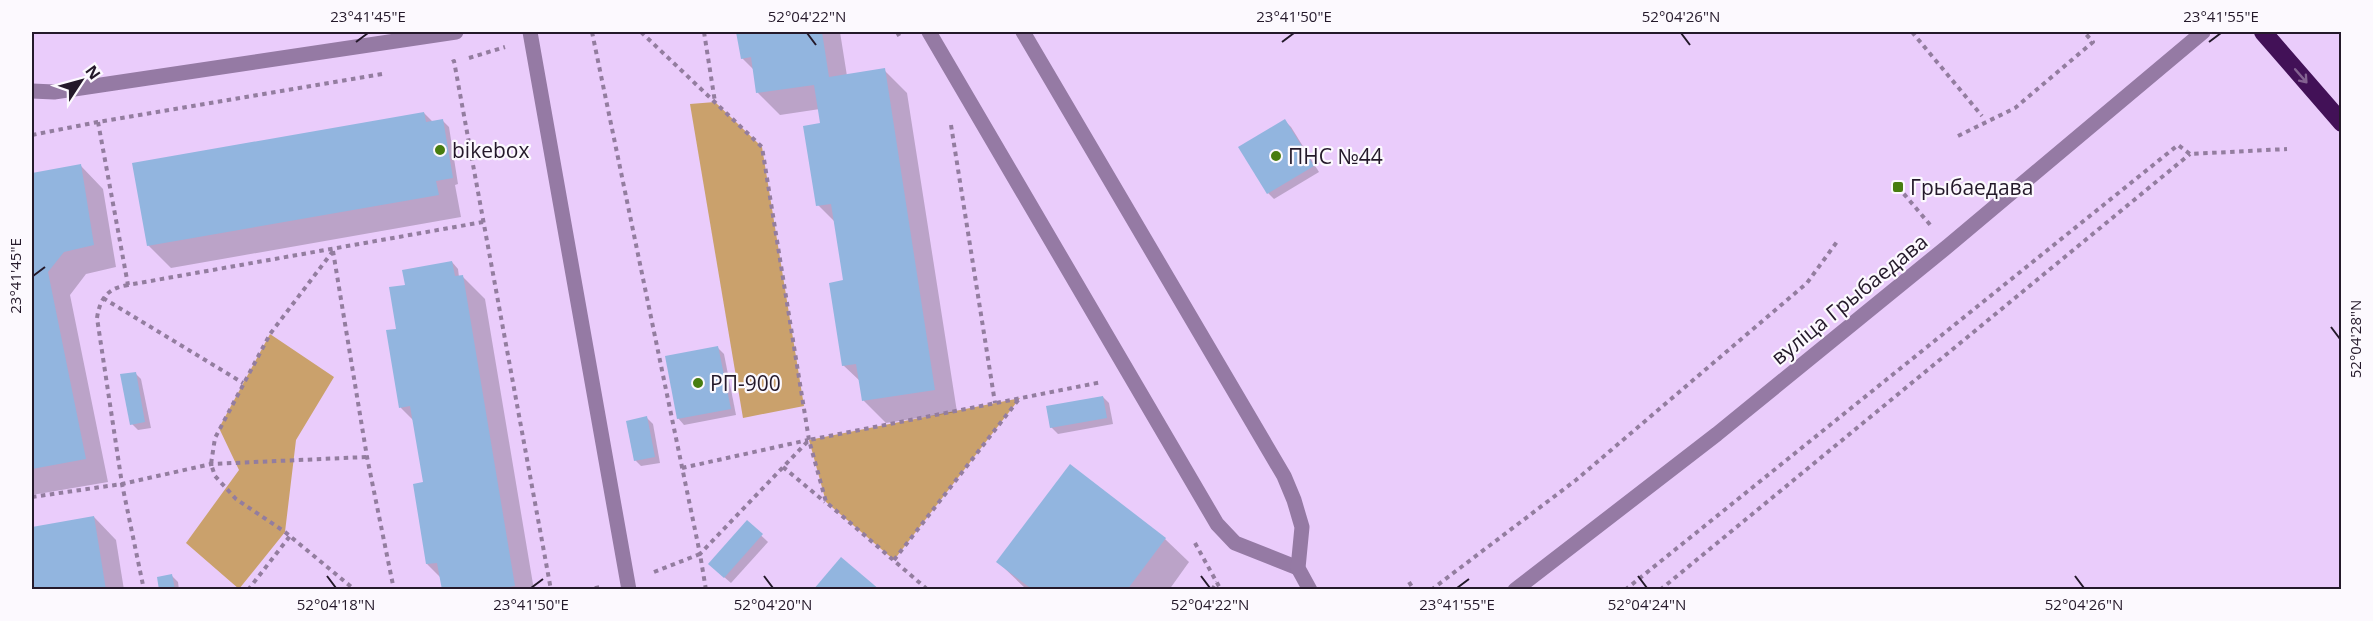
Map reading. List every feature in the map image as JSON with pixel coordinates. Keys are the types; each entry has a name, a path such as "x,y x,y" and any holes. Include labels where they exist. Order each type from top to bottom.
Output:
{"highway":[{"path":"2263,32 2342,123"}],"street":[{"path":"32,91 54,92 456,32"},
{"path":"929,32 1217,524 1235,543 1298,568"},
{"path":"1023,32 1284,476 1302,526 1298,568 1310,590"},
{"name":"вуліца Грыбаедава","path":"1515,590 1717,434 1948,246 2203,32"},
{"path":"530,34 628,590"}],"path":[{"path":"592,32 706,590"},
{"path":"641,32 762,147 809,440 826,502"},
{"path":"704,32 715,102"},
{"path":"1912,32 1982,116"},
{"path":"1958,136 2014,108 2092,42 2084,32"},
{"path":"442,63 495,50 530,34"},
{"path":"454,61 551,590"},
{"path":"32,135 385,73"},
{"path":"98,122 128,285"},
{"path":"950,122 995,403"},
{"path":"1625,590 2178,145 2190,154"},
{"path":"1660,590 2190,154 2287,149"},
{"path":"1898,188 1948,246"},
{"path":"144,590 122,483 96,318 102,298 118,286 483,222"},
{"path":"1431,590 1576,480 1807,284 1839,239"},
{"path":"333,250 270,334 214,438 212,464 216,476 236,499 290,536 356,590"},
{"path":"333,250 367,457 394,590"},
{"path":"102,298 243,383"},
{"path":"682,468 809,440 1103,382"},
{"path":"894,560 1020,398"},
{"path":"700,554 809,440"},
{"path":"32,497 122,483 212,464 367,457"},
{"path":"783,467 928,590"},
{"path":"248,590 290,536"},
{"path":"1212,590 1217,582"},
{"path":"1408,582 1414,590"}],"shaded area":[{"path":"715,102 762,147 804,406 743,418 690,104"},
{"path":"270,334 334,377 296,440 285,532 239,589 186,543 239,470 219,428"},
{"path":"1020,398 894,560 826,502 809,440"}],"building":[{"path":"736,32 822,32 829,77 885,68 935,390 862,401 856,364 842,366 829,283 843,280 831,204 816,206 803,126 820,123 814,85 756,93 751,57 741,59"},
{"path":"424,112 426,122 443,119 453,178 436,181 439,195 147,246 132,163"},
{"name":"ПНС №44","path":"1285,119 1314,166 1267,194 1238,147"},
{"path":"81,164 94,245 64,252 48,272 86,459 32,469 32,173"},
{"path":"452,261 455,276 463,275 515,586 493,590 442,590 437,563 426,564 413,484 423,482 410,406 399,408 386,330 396,329 389,287 405,285 402,270"},
{"name":"РП-900","path":"718,346 731,409 677,419 665,356"},
{"path":"136,372 145,422 130,425 120,374"},
{"path":"1103,396 1107,418 1050,428 1046,406"},
{"path":"647,416 655,457 634,461 626,421"},
{"path":"1070,464 1166,538 1127,590 1033,590 996,562"},
{"path":"94,516 106,590 32,590 32,527"},
{"path":"747,520 763,534 724,578 708,564"},
{"path":"841,557 880,590 813,590"},
{"path":"172,574 175,590 159,590 157,577"}],"place":[{"name":"bikebox","path":"440,150"},
{"name":"ПНС №44","path":"1276,156"},
{"name":"Грыбаедава","path":"1898,187"},
{"name":"РП-900","path":"698,383"}]}
